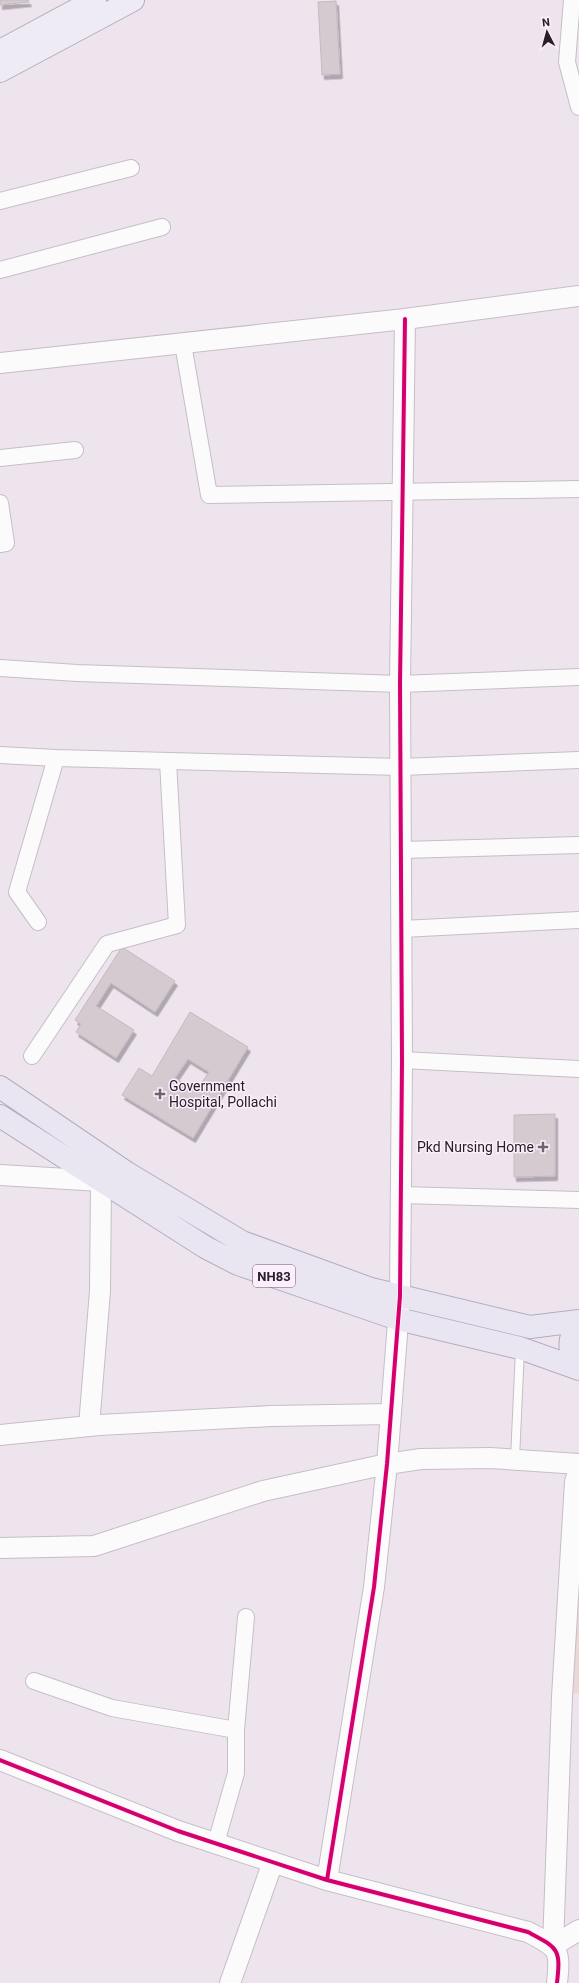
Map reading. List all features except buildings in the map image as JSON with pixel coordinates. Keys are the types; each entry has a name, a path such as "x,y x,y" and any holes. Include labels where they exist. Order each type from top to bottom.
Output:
{"highway":[{"name":"NH83","path":"0,1087 127,1173 242,1242 372,1289 530,1327 579,1322"},
{"name":"NH83","path":"0,1116 205,1247 238,1264 398,1319 520,1348 579,1369"},
{"name":"NH83","path":"579,1322 570,1339 570,1350 573,1361 579,1369"}],"main road":[{"path":"0,51 95,0"},
{"path":"0,71 133,0"}],"street":[{"path":"572,0 567,62 579,107"},
{"path":"0,201 131,168"},
{"path":"0,270 162,227"},
{"path":"0,363 404,319 579,296"},
{"path":"327,1880 374,1587 388,1464 390,1414 400,1296 402,850 400,684 404,319"},
{"path":"183,344 209,496 579,489"},
{"path":"0,458 75,450"},
{"path":"0,503 6,543 0,544"},
{"path":"0,668 77,673 400,684 579,677"},
{"path":"0,755 56,758 401,767 579,760"},
{"path":"38,922 17,892 56,758"},
{"path":"32,1056 107,944 177,925 168,761"},
{"path":"402,850 579,845"},
{"path":"402,929 579,920"},
{"path":"402,1060 579,1068"},
{"path":"0,1175 101,1181 100,1291 89,1426"},
{"path":"401,1195 579,1200"},
{"path":"0,1435 89,1426 271,1416 390,1414"},
{"path":"0,1548 94,1546 263,1491 388,1464 421,1459 490,1458 579,1464"},
{"path":"557,1983 560,1962 553,1946 562,1697 575,1482 579,1469"},
{"path":"216,1844 236,1773 236,1730 246,1617"},
{"path":"34,1681 112,1708 236,1730"},
{"path":"0,1760 178,1831 216,1844 327,1880 528,1932 553,1946"},
{"path":"230,1983 273,1862"},
{"path":"553,1946 579,1930"}],"lane":[{"path":"515,1460 520,1348"}],"shaded area":[{"path":"579,1556 579,1694 572,1693"}],"cycle path":[{"path":"327,1880 374,1587 387,1464 400,1296 402,1060 400,684 405,319"},
{"path":"0,1760 178,1831 327,1880 528,1932 546,1942 555,1950 558,1963 557,1983"}],"place":[{"name":"Government Hospital, Pollachi","path":"160,1094"},
{"name":"Pkd Nursing Home","path":"543,1147"}]}
